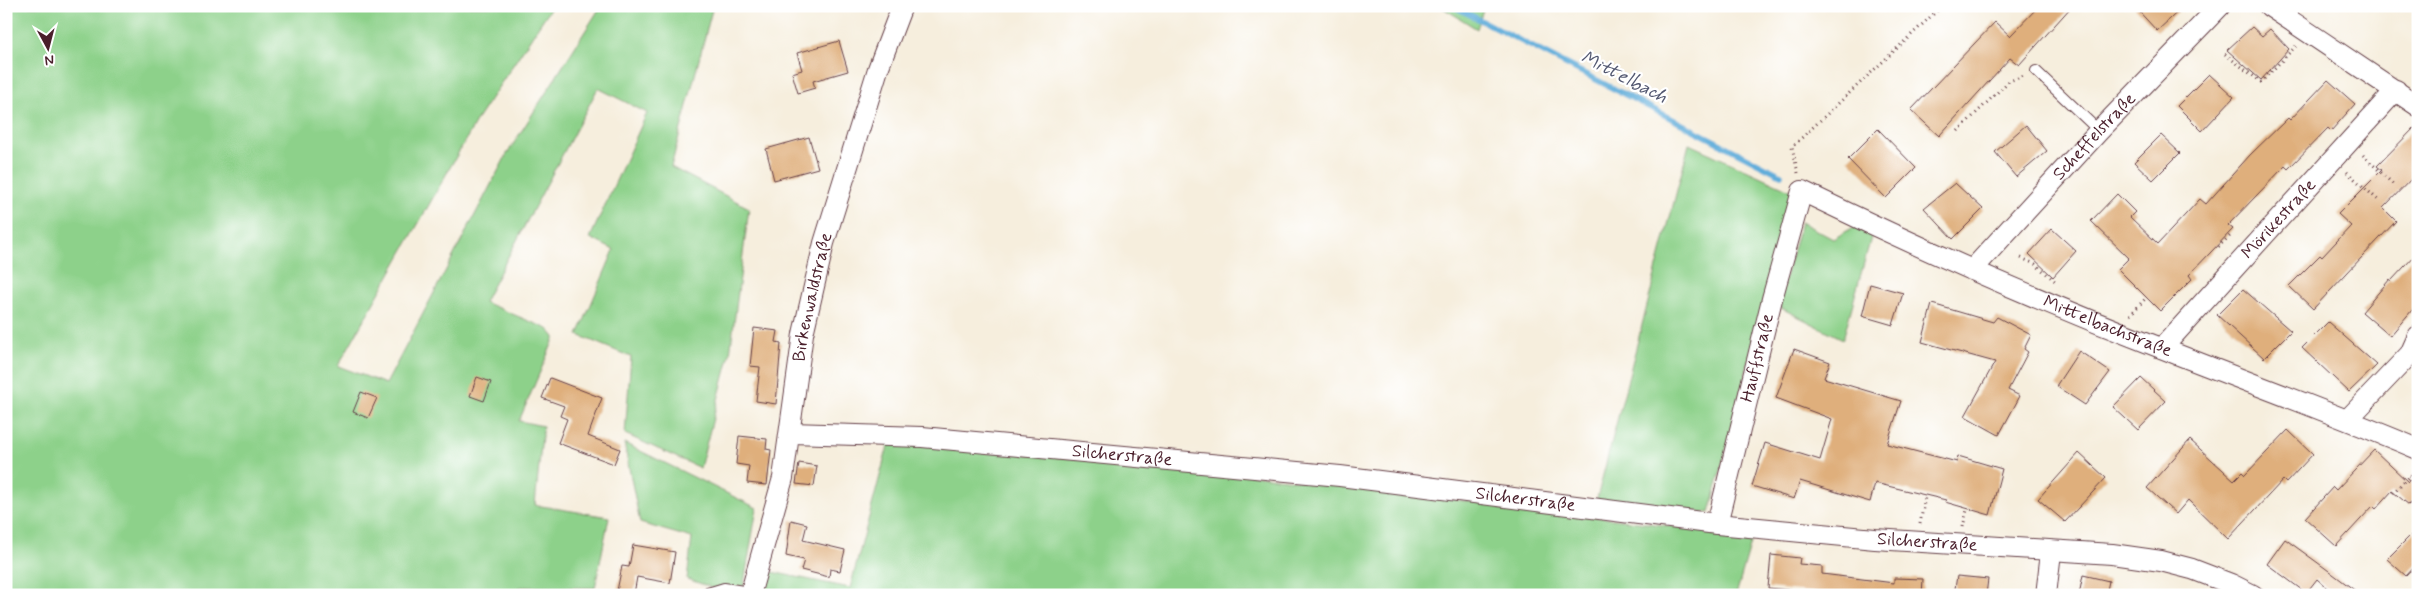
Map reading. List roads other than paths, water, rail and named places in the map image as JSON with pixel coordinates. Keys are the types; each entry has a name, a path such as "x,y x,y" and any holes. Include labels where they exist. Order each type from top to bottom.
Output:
{"street":[{"name":"Birkenwaldstraße","path":"750,593 783,478 791,433 794,389 803,334 824,243 878,69 902,6"},
{"name":"Scheffelstraße","path":"1972,270 2099,130 2220,6"},
{"path":"2269,6 2418,106"},
{"name":"Mörikestraße","path":"2162,348 2396,90"},
{"name":"Mittelbachstraße","path":"1802,191 1972,270 2053,305 2348,419 2418,449"},
{"name":"Hauffstraße","path":"1717,524 1772,299 1802,191"},
{"path":"2348,419 2410,354 2418,336"},
{"name":"Silcherstraße","path":"791,433 922,437 1340,476 1717,524 1916,542 2051,552 2112,554 2161,561 2192,569 2253,595"},
{"path":"2046,595 2051,552"}],"lane":[{"path":"2036,71 2099,130"},
{"path":"701,595 724,588 750,593"}],"waterway":[{"name":"Mittelbach","path":"1453,6 1781,175"}]}
